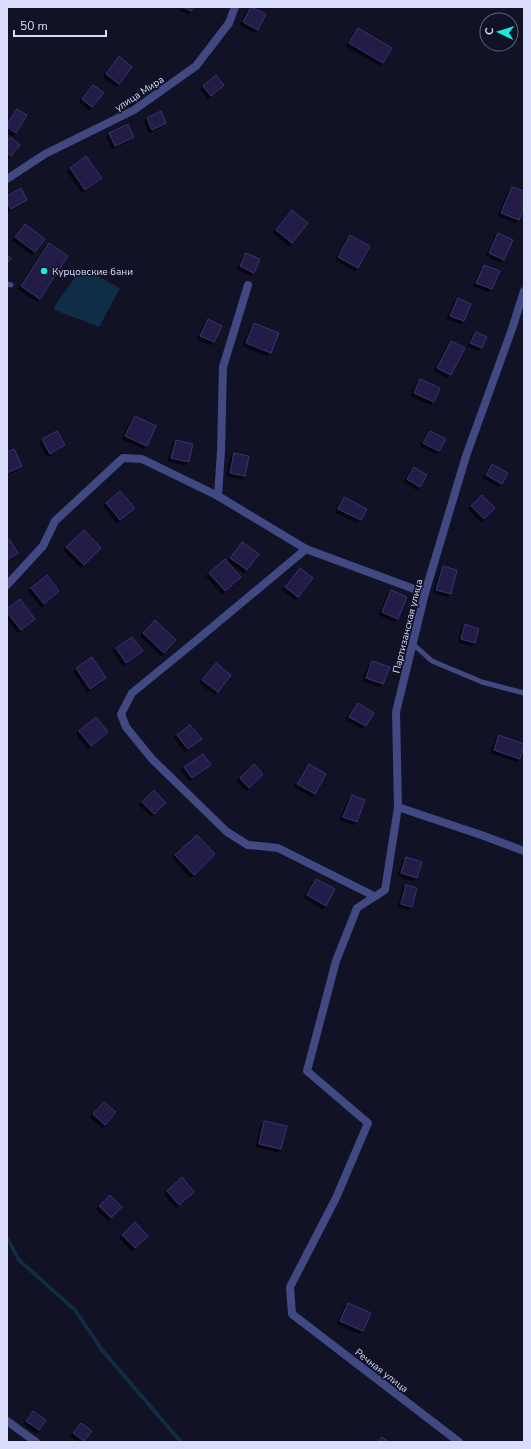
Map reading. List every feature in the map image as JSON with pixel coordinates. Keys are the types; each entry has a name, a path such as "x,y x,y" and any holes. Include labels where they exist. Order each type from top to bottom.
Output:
{"street":[{"name":"улица Мира","path":"7,179 45,154 134,110 196,66 229,23 235,7"},
{"path":"218,496 221,451 223,367 248,285"},
{"name":"Партизанская улица","path":"292,1314 290,1287 336,1198 368,1122 307,1071 336,961 357,908 384,890 398,807 396,712 425,593 466,456 512,329 524,291"},
{"path":"7,585 43,546 55,521 123,458 142,459 218,496 306,549 425,593"},
{"path":"306,549 132,692 121,714 126,727 152,759 228,832 248,845 278,848 374,896"},
{"path":"398,807 524,851"},
{"name":"Речная улица","path":"292,1314 459,1442"},
{"path":"7,1421 36,1442"}],"lane":[{"path":"413,644 432,661 482,682 524,693"}],"water":[{"path":"82,268 120,288 99,327 55,310 54,307"}],"building":[{"path":"183,7 193,7 191,11"},
{"path":"251,7 266,14 258,30 243,22"},
{"path":"358,28 392,48 383,63 349,43"},
{"path":"119,56 132,67 119,84 106,74"},
{"path":"216,75 224,85 211,96 203,86"},
{"path":"93,85 104,93 92,107 82,99"},
{"path":"17,109 27,115 16,133 7,127 7,124"},
{"path":"161,111 166,123 152,130 147,118"},
{"path":"128,124 134,137 115,146 109,133"},
{"path":"10,137 20,145 11,156 7,153 7,141"},
{"path":"86,156 102,178 85,190 70,168"},
{"path":"512,187 524,191 524,207 519,220 501,213"},
{"path":"21,188 27,200 11,209 7,202 7,196"},
{"path":"292,210 308,223 292,243 276,230"},
{"path":"25,224 45,239 35,252 15,237"},
{"path":"498,233 513,240 504,260 489,253"},
{"path":"350,235 370,246 358,268 338,257"},
{"name":"Курцовские бани","path":"49,243 68,256 40,299 21,286"},
{"path":"246,253 260,259 254,273 240,266"},
{"path":"7,255 11,258 7,263"},
{"path":"484,265 500,271 492,289 476,283"},
{"path":"458,298 471,304 464,321 450,316"},
{"path":"208,319 222,326 214,342 200,336"},
{"path":"254,323 279,333 271,353 246,343"},
{"path":"476,332 487,337 482,348 470,343"},
{"path":"451,341 465,348 451,375 437,368"},
{"path":"420,379 440,388 434,402 414,393"},
{"path":"135,416 156,426 147,446 125,436"},
{"path":"57,431 65,445 50,454 42,439"},
{"path":"430,431 446,439 439,451 423,443"},
{"path":"176,440 193,444 189,462 171,458"},
{"path":"14,449 22,466 7,473 7,452"},
{"path":"234,453 249,456 245,476 230,473"},
{"path":"492,464 508,473 502,484 486,475"},
{"path":"414,467 427,475 420,487 407,479"},
{"path":"120,491 135,508 120,520 106,503"},
{"path":"482,495 495,508 484,519 471,506"},
{"path":"344,497 367,509 361,520 338,509"},
{"path":"84,530 101,548 84,565 66,547"},
{"path":"9,539 18,553 7,560 7,541"},
{"path":"242,542 259,554 247,570 230,558"},
{"path":"225,559 241,577 225,591 209,573"},
{"path":"443,566 457,570 451,594 436,590"},
{"path":"300,568 313,578 298,597 285,587"},
{"path":"47,575 59,591 44,604 31,588"},
{"path":"391,590 407,597 398,619 382,612"},
{"path":"20,599 35,619 21,630 7,612 7,609"},
{"path":"155,620 176,640 164,653 143,633"},
{"path":"465,624 479,629 475,643 461,639"},
{"path":"132,637 143,651 126,663 116,648"},
{"path":"92,657 106,678 90,689 76,668"},
{"path":"372,661 390,667 383,684 366,678"},
{"path":"216,663 231,675 218,692 202,680"},
{"path":"358,703 374,713 366,726 349,717"},
{"path":"96,717 108,732 91,746 79,731"},
{"path":"190,725 202,739 188,749 177,735"},
{"path":"499,735 524,744 520,759 494,750"},
{"path":"203,754 211,765 192,778 184,767"},
{"path":"254,764 263,774 249,788 240,778"},
{"path":"309,764 326,774 315,794 297,784"},
{"path":"154,790 166,803 154,814 142,802"},
{"path":"352,795 365,800 357,822 343,817"},
{"path":"197,835 215,854 194,875 175,855"},
{"path":"406,857 422,862 417,878 401,873"},
{"path":"316,879 335,889 326,906 307,895"},
{"path":"406,885 417,888 412,907 401,904"},
{"path":"104,1102 116,1112 105,1125 93,1114"},
{"path":"264,1121 287,1126 281,1149 259,1144"},
{"path":"182,1177 194,1192 179,1205 167,1191"},
{"path":"110,1195 122,1207 111,1218 99,1206"},
{"path":"135,1222 148,1236 135,1248 122,1235"},
{"path":"348,1303 371,1313 363,1331 340,1321"},
{"path":"33,1411 46,1420 39,1430 26,1421"},
{"path":"81,1423 92,1431 84,1441 73,1433"},
{"path":"382,1437 389,1442 378,1442"}],"waterway":[{"path":"7,1238 19,1260 75,1310 102,1350 181,1442"}],"place":[{"name":"Курцовские бани","path":"44,271"}]}
